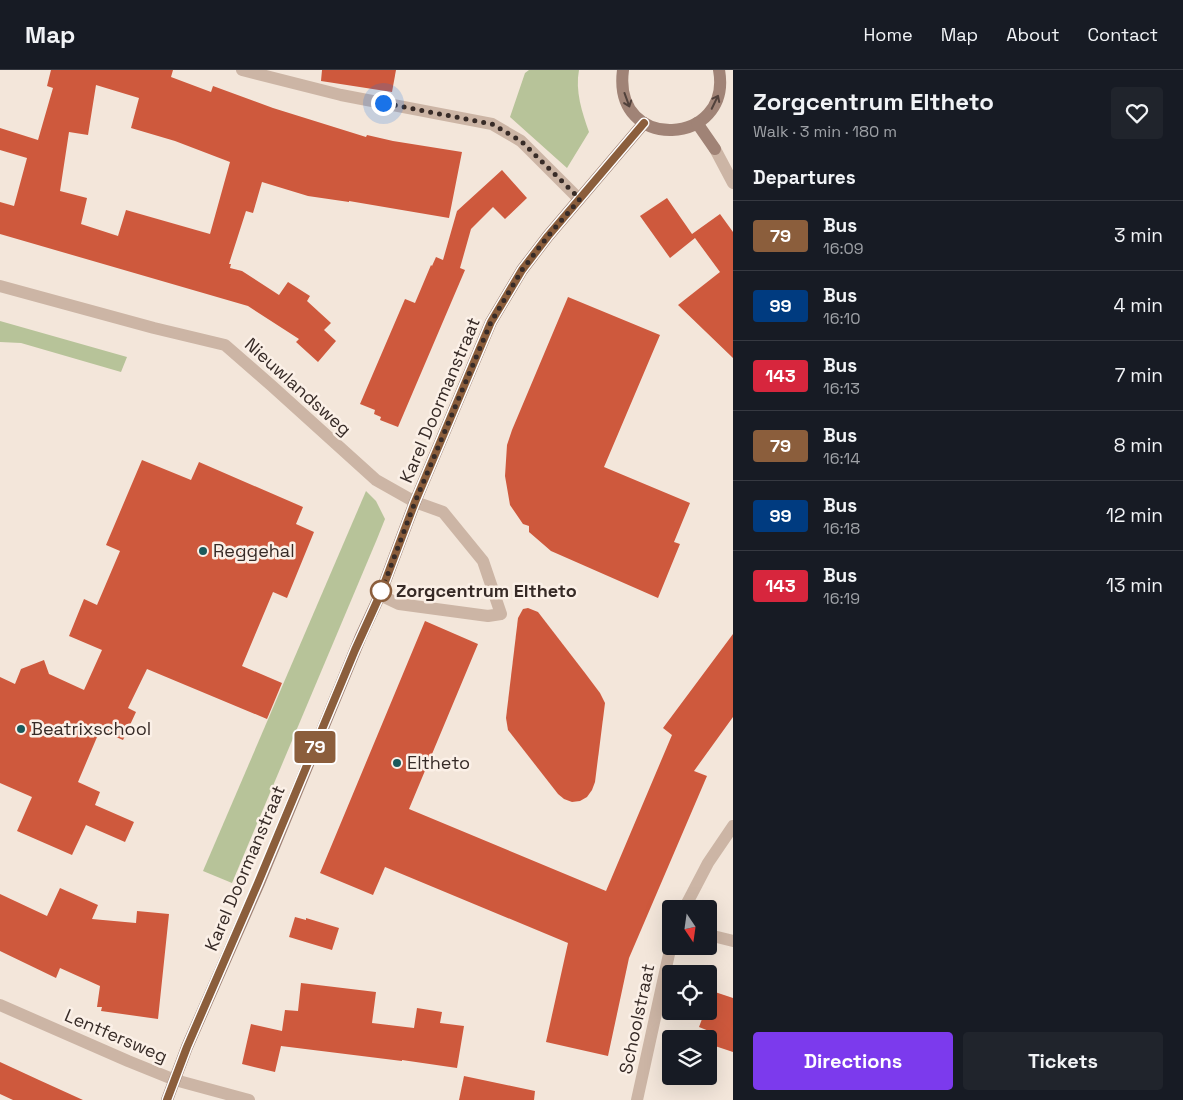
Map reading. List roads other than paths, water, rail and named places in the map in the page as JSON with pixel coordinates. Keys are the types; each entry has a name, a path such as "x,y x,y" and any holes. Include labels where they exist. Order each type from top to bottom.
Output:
{"main road":[{"path":"623,70 622,84 627,104 637,118 661,130 679,130 697,123 710,112 718,95 719,70"},
{"name":"Karel Doormanstraat","path":"167,1100 187,1047 380,595 415,502 491,322 522,270 548,236 644,123"},
{"path":"697,123 716,149"}],"street":[{"path":"242,70 326,91 492,124 521,141 580,199"},
{"path":"716,149 733,183"},
{"name":"Nieuwlandsweg","path":"0,286 225,345 376,480 415,502"},
{"name":"Karel Doormanstraat","path":"380,595 399,604 488,616 501,614 483,561 443,512 415,502"},
{"path":"689,900 708,863 733,826"},
{"path":"718,937 733,941"},
{"name":"Schoolstraat","path":"638,1100 669,955"},
{"name":"Lentfersweg","path":"0,1004 175,1080 249,1100"}],"place":[{"name":"Reggehal","path":"203,551"},
{"name":"Zorgcentrum Eltheto","path":"381,591"},
{"name":"Beatrixschool","path":"21,729"},
{"name":"Eltheto","path":"397,763"}]}
